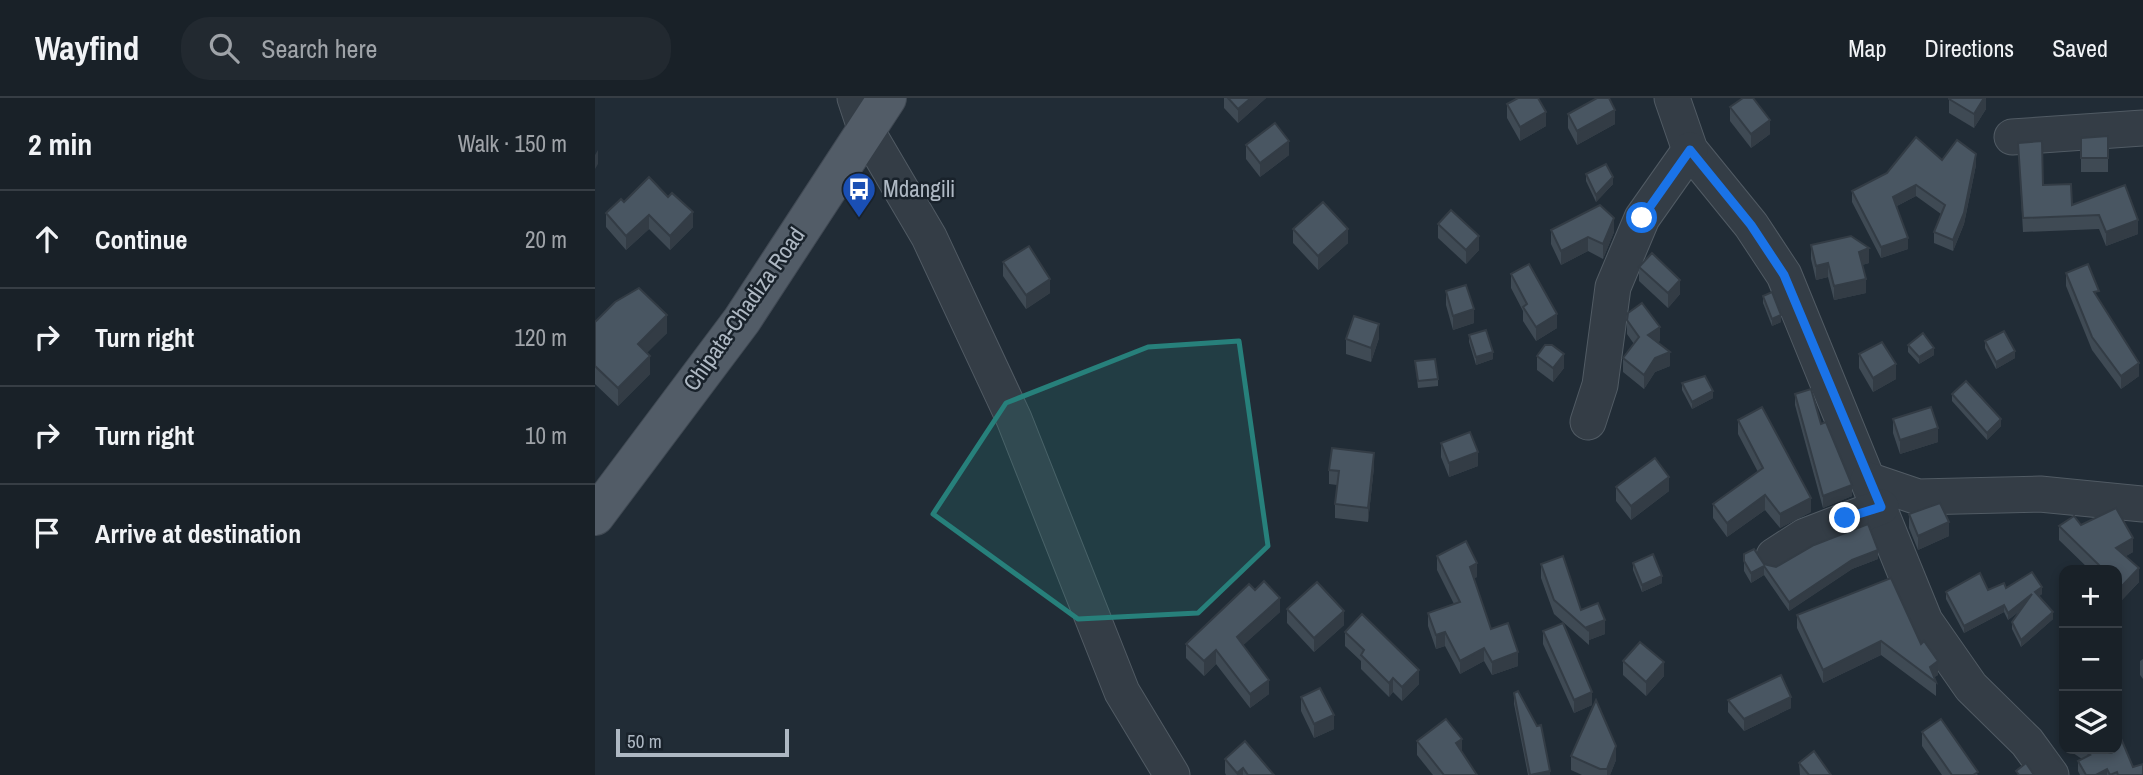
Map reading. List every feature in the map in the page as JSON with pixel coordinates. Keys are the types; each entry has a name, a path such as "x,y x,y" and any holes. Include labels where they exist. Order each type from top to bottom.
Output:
{"main road":[{"name":"Chipata-Chadiza Road","path":"595,516 741,320 860,113 887,98"}],"street":[{"path":"1672,98 1690,150 1751,225 1784,275 1925,621 1971,687 2027,742 2051,775"},
{"path":"860,113 929,237 1014,419 1122,692 1172,775"},
{"path":"2012,136 2143,128"},
{"path":"1588,422 1600,385 1613,287 1642,218 1690,150"},
{"path":"1774,556 1875,493 1918,497 2040,494 2143,504"}],"highlighted area":[{"path":"1239,341 1268,546 1198,613 1078,619 933,514 1006,403 1148,347"}],"building":[{"path":"1228,98 1251,98 1238,109"},
{"path":"1518,98 1538,98 1546,112 1520,127 1507,104"},
{"path":"1597,98 1609,98 1615,110 1577,131 1568,114"},
{"path":"1743,98 1753,98 1770,120 1751,134 1730,107"},
{"path":"1949,98 1984,98 1974,114"},
{"path":"1275,123 1289,141 1260,163 1246,145"},
{"path":"2108,136 2108,158 2081,158 2081,138"},
{"path":"1916,137 1942,160 1957,140 1976,154 1964,213 1953,240 1934,232 1945,205 1916,185 1893,197 1908,238 1881,247 1852,191 1887,173"},
{"path":"2042,141 2043,185 2071,184 2072,205 2125,185 2138,220 2106,232 2099,215 2023,218 2018,143"},
{"path":"1606,164 1613,177 1596,195 1586,174"},
{"path":"649,177 668,197 672,193 693,212 670,236 649,215 626,236 606,213 621,199 624,202"},
{"path":"1323,202 1348,229 1318,256 1293,229"},
{"path":"1600,205 1614,218 1603,244 1588,237 1561,251 1551,230"},
{"path":"1451,210 1479,236 1466,250 1438,224"},
{"path":"1851,236 1869,248 1859,252 1866,279 1834,286 1828,263 1816,266 1811,245"},
{"path":"1029,246 1050,279 1026,295 1003,262"},
{"path":"1652,253 1680,280 1668,293 1639,267"},
{"path":"1529,264 1557,314 1536,327 1523,307 1527,304 1511,274"},
{"path":"2088,264 2099,291 2094,292 2139,363 2121,376 2092,337 2066,273"},
{"path":"1466,285 1474,309 1453,316 1446,291"},
{"path":"639,288 667,315 638,344 650,356 618,388 595,366 595,322 615,302"},
{"path":"1772,292 1781,315 1772,319 1763,296"},
{"path":"1642,303 1660,327 1648,335 1670,352 1655,358 1644,375 1623,358 1639,337 1627,320 1628,313"},
{"path":"1354,316 1379,324 1371,348 1346,339"},
{"path":"1486,330 1493,352 1476,357 1469,335"},
{"path":"2004,331 2015,351 1996,362 1985,341"},
{"path":"1923,333 1934,348 1919,357 1908,345"},
{"path":"1882,342 1896,364 1873,378 1859,354"},
{"path":"1545,345 1552,345 1564,354 1553,368 1537,356"},
{"path":"1435,359 1438,379 1418,381 1415,361"},
{"path":"1705,376 1713,391 1692,402 1682,383"},
{"path":"1966,381 2001,419 1987,433 1952,394"},
{"path":"1811,389 1821,424 1826,422 1852,485 1823,496 1795,394"},
{"path":"1762,407 1811,498 1780,514 1765,495 1727,523 1713,504 1763,468 1738,420"},
{"path":"1931,407 1938,428 1900,440 1893,419"},
{"path":"1470,432 1478,452 1449,463 1441,443"},
{"path":"1332,448 1374,453 1368,508 1335,504 1339,471 1329,470"},
{"path":"1655,458 1669,477 1631,506 1616,487"},
{"path":"1940,503 1949,522 1918,536 1909,514"},
{"path":"2116,508 2133,538 2116,548 2139,568 2122,586 2122,565 2099,565 2059,526 2074,516 2081,525"},
{"path":"1868,524 1878,550 1852,560 1789,602 1764,566 1751,573 1744,561 1744,554 1754,549 1764,564 1776,567 1814,545"},
{"path":"1466,541 1477,563 1470,567 1491,629 1508,623 1518,652 1492,662 1484,648 1460,661 1445,632 1436,635 1428,613 1460,602 1437,556"},
{"path":"1653,554 1662,576 1642,585 1633,563"},
{"path":"1563,556 1581,610 1598,603 1605,620 1587,627 1589,631 1554,600 1541,564"},
{"path":"2032,572 2042,587 2035,592 2053,612 2021,640 2012,622 2032,594 2008,613 2004,605 1964,626 1946,592 1980,573 1988,590 2004,583 2006,588"},
{"path":"1891,578 1921,644 1924,641 1938,661 1930,667 1936,682 1881,641 1823,670 1797,615"},
{"path":"1264,581 1280,598 1237,637 1269,680 1250,694 1216,650 1204,661 1186,644 1249,584 1255,590"},
{"path":"1317,582 1344,611 1314,638 1287,609"},
{"path":"1362,614 1419,670 1402,687 1393,678 1389,683 1361,655 1364,650 1345,632"},
{"path":"1563,623 1592,692 1574,700 1543,631"},
{"path":"1640,642 1664,662 1646,682 1623,661"},
{"path":"1781,675 1791,697 1744,719 1728,700"},
{"path":"1320,688 1334,715 1314,724 1301,697"},
{"path":"1518,691 1537,726 1541,725 1550,771 1530,775 1514,693"},
{"path":"1596,700 1616,746 1607,769 1600,769 1571,756"},
{"path":"1446,719 1462,739 1456,743 1477,775 1444,775 1417,741"},
{"path":"1941,719 1978,772 1973,775 1952,775 1922,732"},
{"path":"1245,741 1274,775 1248,775 1243,768 1237,773 1225,759"},
{"path":"2122,741 2133,767 2143,764 2143,775 2118,775 2117,772 2110,775 2107,769 2096,775 2086,775 2078,761 2090,755 2122,754"},
{"path":"1814,751 1831,775 1809,775 1799,763"},
{"path":"2026,763 2034,775 2019,775 2016,771"}],"place":[{"name":"Mdangili","path":"859,219"}],"route":[{"path":"1642,218 1690,150 1751,225 1784,275 1881,507 1845,518"}]}
